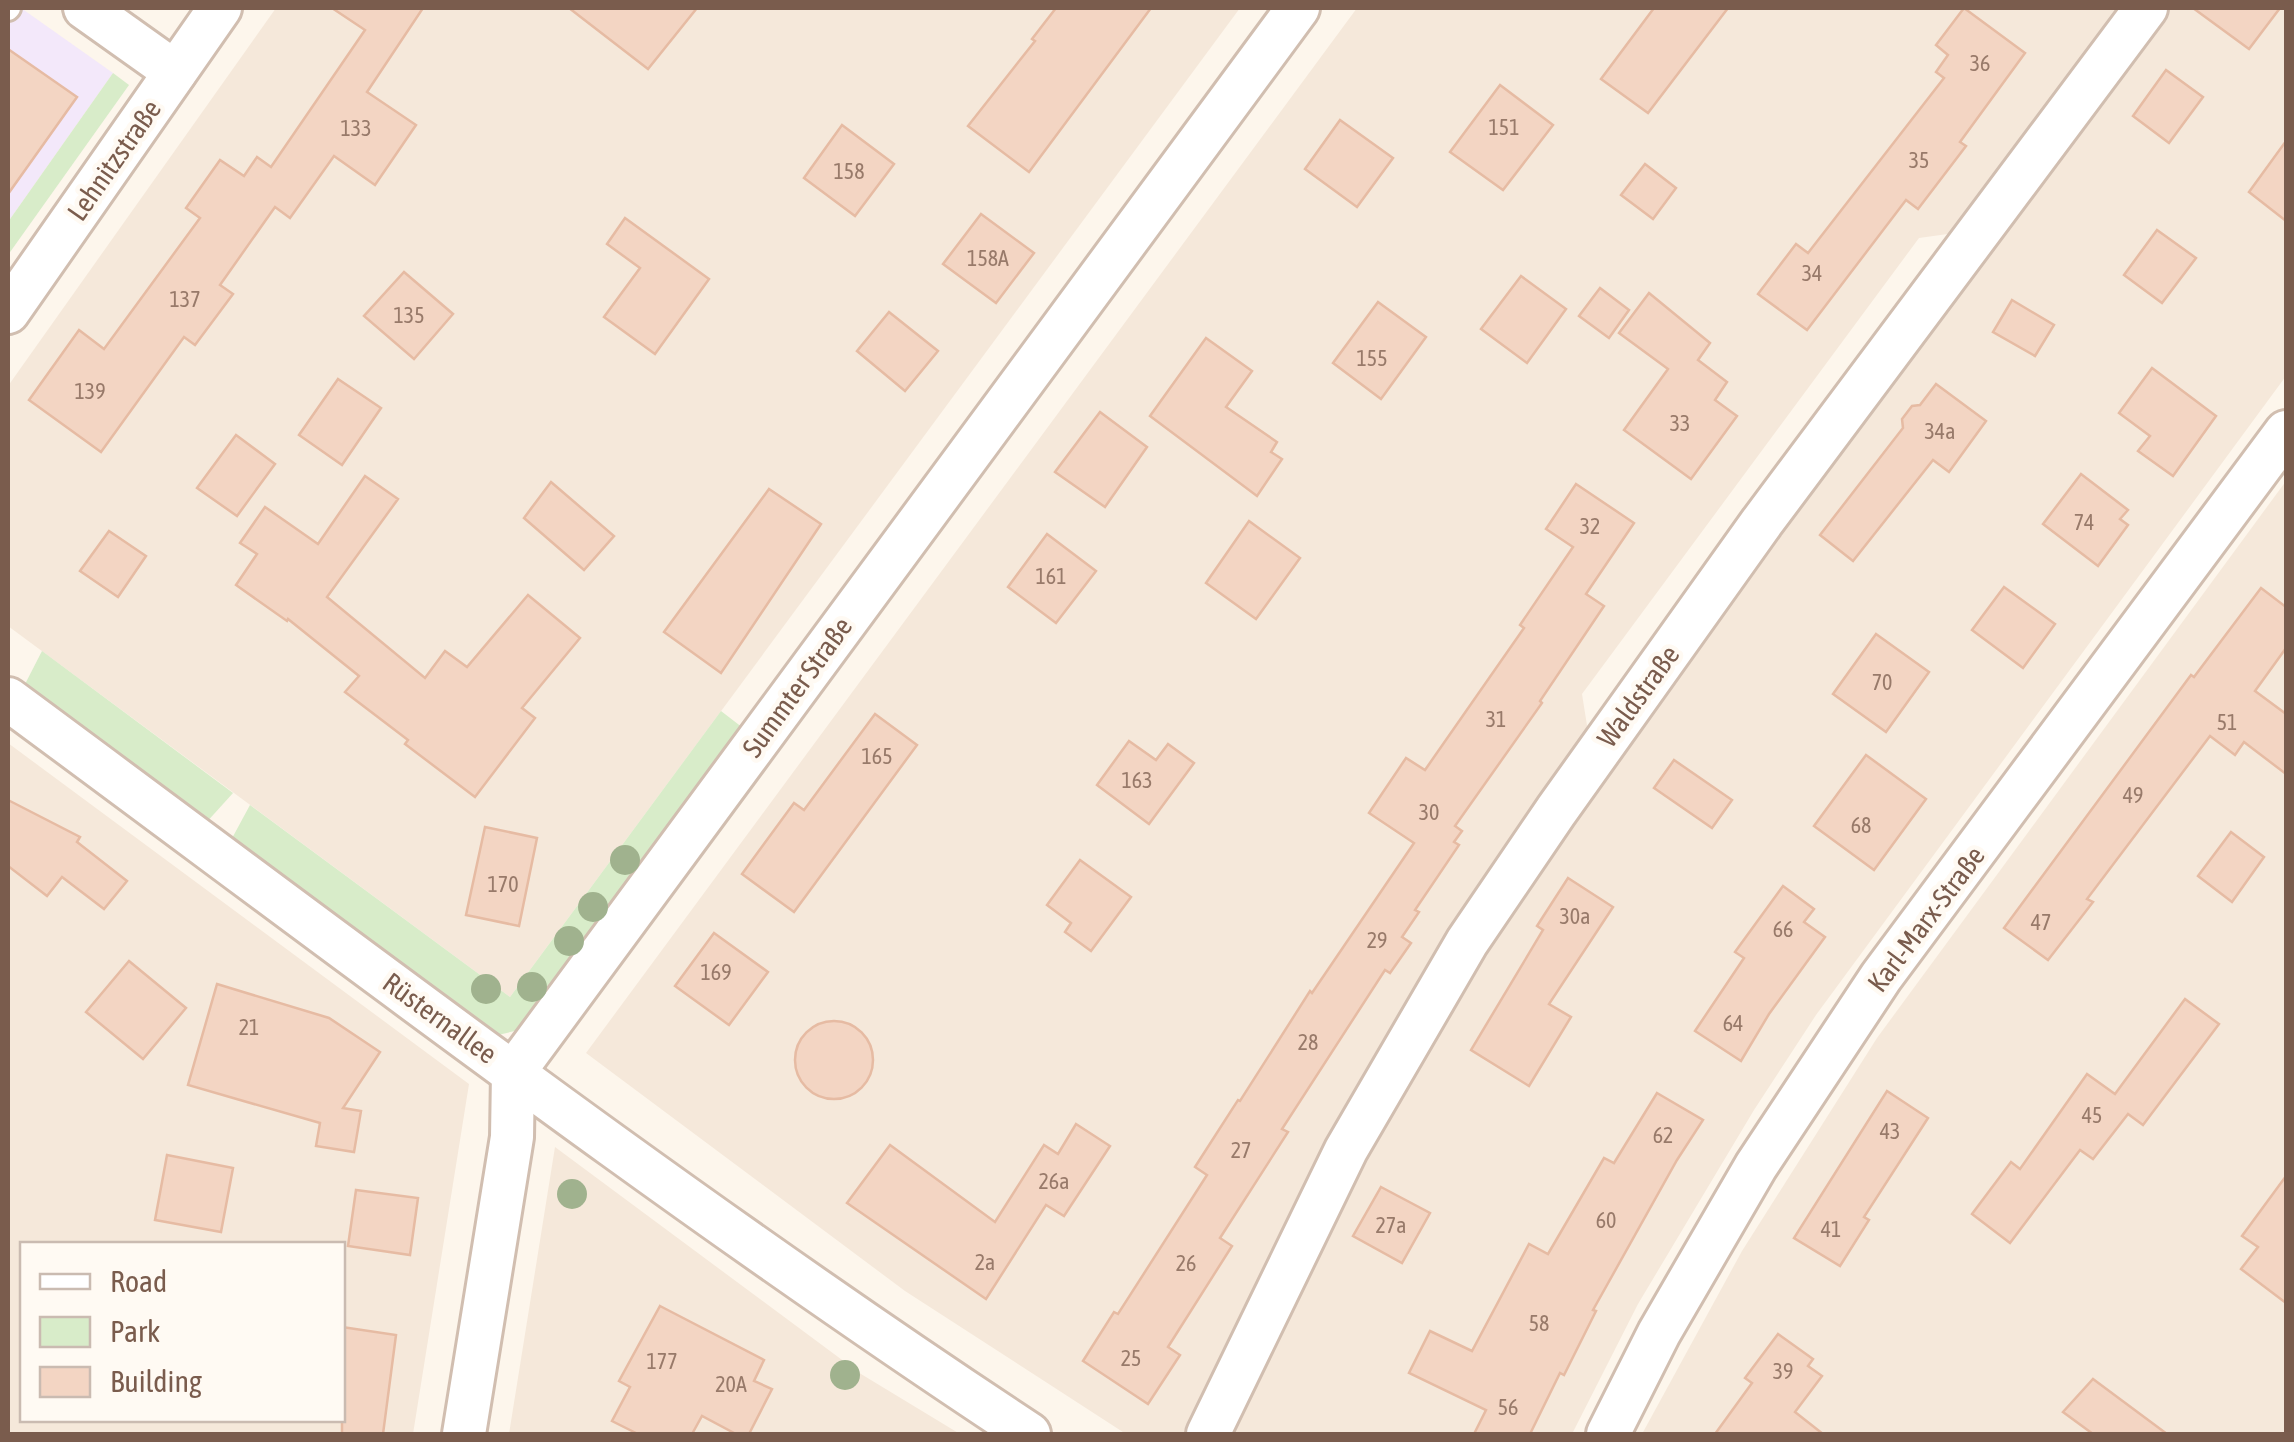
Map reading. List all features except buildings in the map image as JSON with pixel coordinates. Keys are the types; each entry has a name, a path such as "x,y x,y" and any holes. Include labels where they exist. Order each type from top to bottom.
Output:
{"street":[{"path":"84,8 174,72"},
{"name":"Lehnitzstraße","path":"8,312 220,8"},
{"name":"Summter Straße","path":"513,1072 1298,8"},
{"name":"Waldstraße","path":"1208,1434 1346,1150 1467,942 1762,522 2146,8"},
{"name":"Karl-Marx-Straße","path":"1608,1434 1659,1333 1756,1166 1881,977 2286,432"},
{"name":"Rüsternallee","path":"8,699 875,1333 1029,1434"},
{"path":"464,1434 512,1137 513,1072"}],"shaded area":[{"path":"8,8 21,8 113,73 8,222"},
{"path":"276,8 1240,8 510,997 8,626 8,386"},
{"path":"1357,8 2127,8 1962,232 1919,238 1582,694 1589,738 1191,1434 1126,1434 905,1291 586,1053"},
{"path":"2167,8 2286,8 2286,376 1816,1015 1638,1304 1572,1434 1224,1434 1348,1178 1531,868"},
{"path":"2286,481 2286,1434 1642,1434 1742,1251 1877,1038"},
{"path":"8,743 469,1084 413,1434 8,1434"},
{"path":"555,1147 861,1374 960,1434 509,1434"}],"green space":[{"path":"113,73 129,85 8,255 8,222"},
{"path":"42,651 233,793 204,825 22,690"},
{"path":"721,711 747,731 519,1030 498,1035 486,1033 230,842 250,805 510,997"}]}
